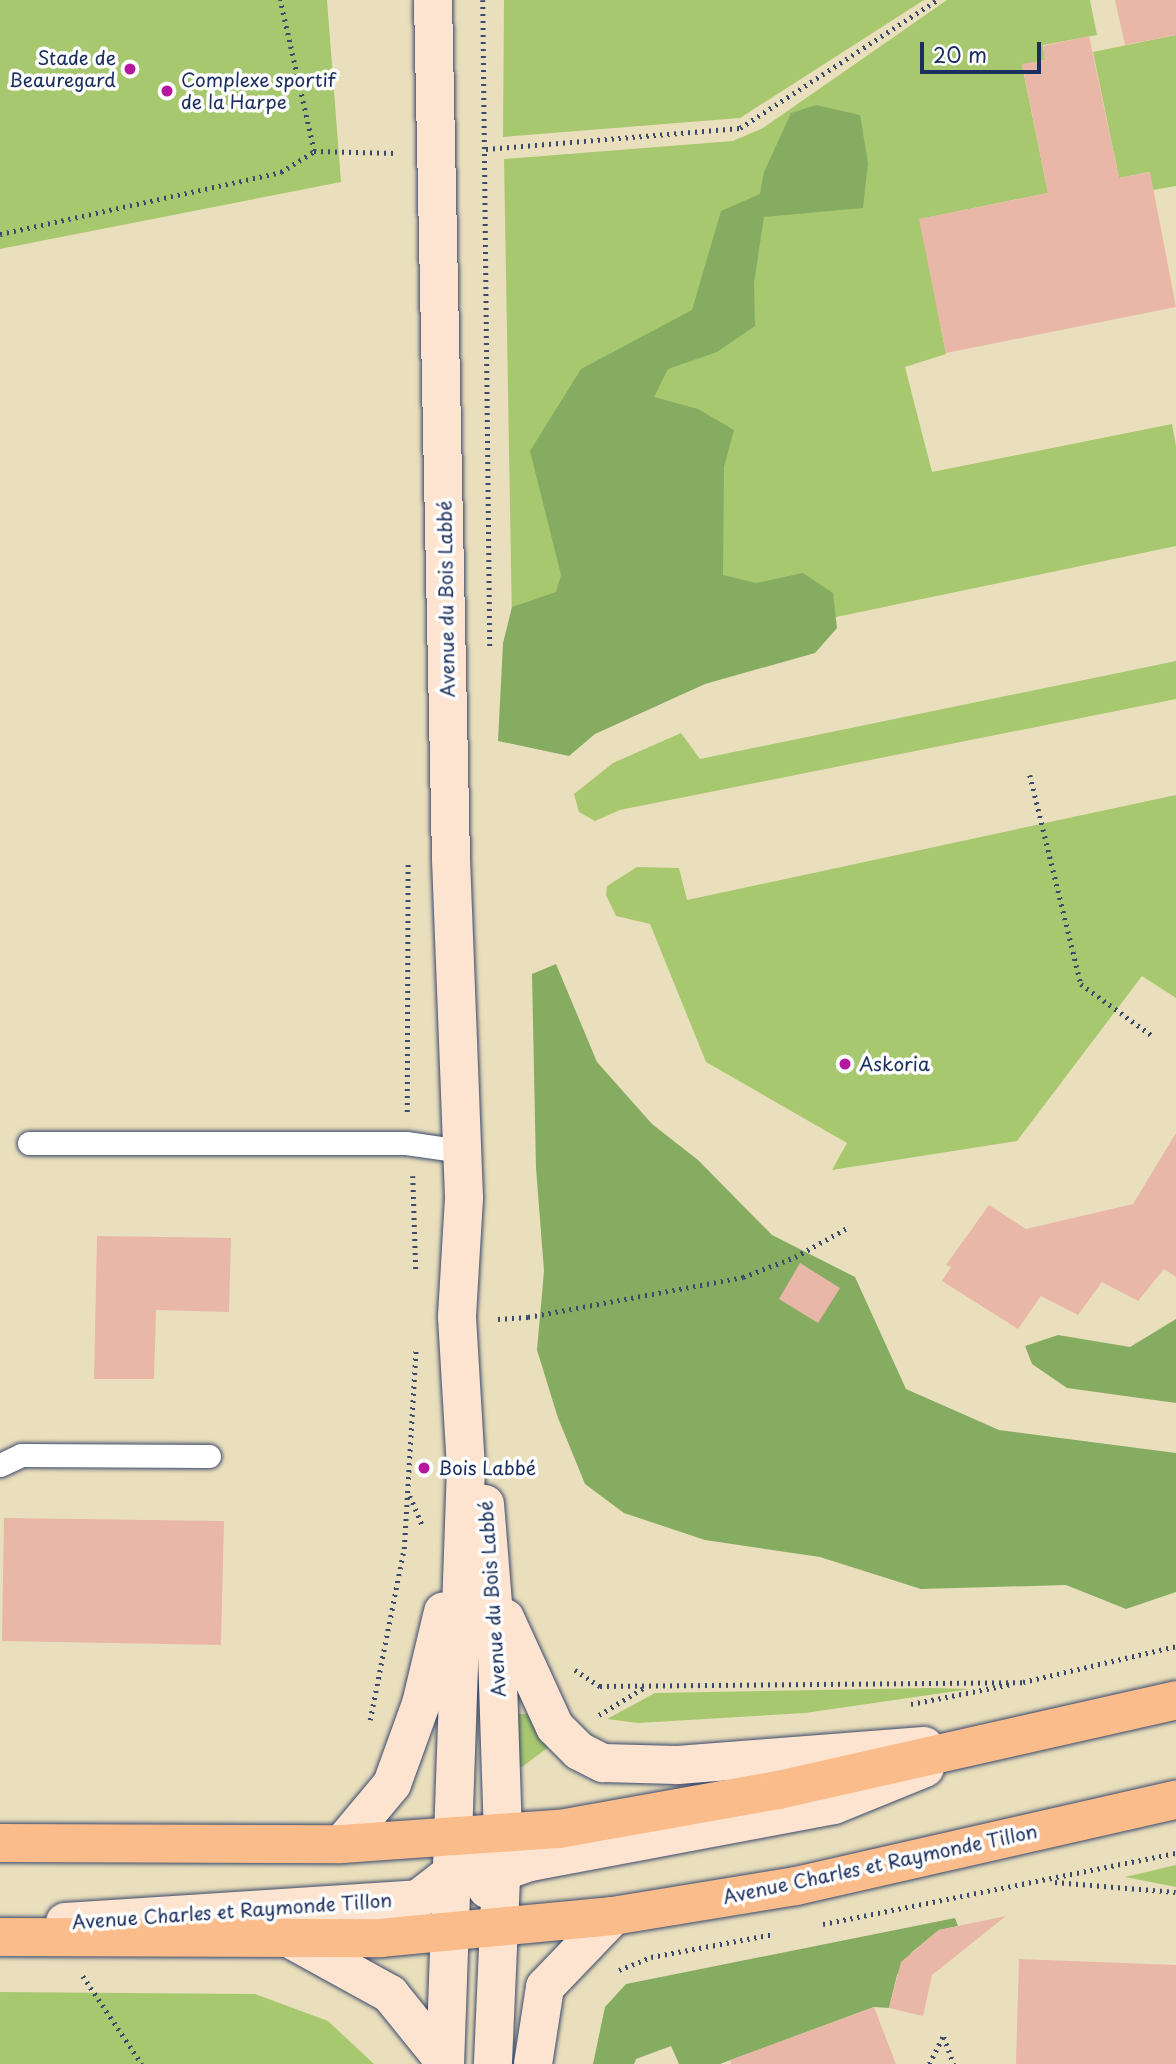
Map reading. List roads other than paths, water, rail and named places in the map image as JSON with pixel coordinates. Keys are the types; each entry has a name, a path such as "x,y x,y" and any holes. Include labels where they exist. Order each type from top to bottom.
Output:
{"main road":[{"path":"0,1843 341,1843 454,1854 503,1833 578,1827 778,1790 1176,1700"},
{"name":"Avenue Charles et Raymonde Tillon","path":"0,1937 294,1941 452,1933 613,1916 796,1886 1176,1800"}],"street":[{"name":"Avenue du Bois Labbé","path":"433,0 451,859 464,1198 457,1317 475,1573 503,1833"},
{"name":"Avenue du Bois Labbé","path":"341,1843 393,1784 421,1704 439,1627 475,1573"},
{"name":"Avenue du Bois Labbé","path":"454,1854 475,1573"},
{"path":"475,1573 555,1727 579,1751 603,1763 677,1765 985,1743"},
{"path":"452,1933 501,1872 557,1856 834,1805 985,1743"},
{"path":"494,2064 503,1833"},
{"path":"445,2062 454,1854"},
{"name":"Avenue Charles et Raymonde Tillon","path":"0,1926 418,1899 454,1854"},
{"path":"533,2064 545,1987 613,1916"},
{"path":"294,1941 390,1994 445,2062"}],"lane":[{"path":"29,1143 407,1143 462,1151"},
{"path":"0,1465 21,1455 209,1456"}],"place":[{"name":"Stade de Beauregard","path":"130,69"},
{"name":"Complexe sportif de la Harpe","path":"167,91"},
{"name":"Askoria","path":"845,1064"},
{"name":"Bois Labbé","path":"424,1468"}]}
